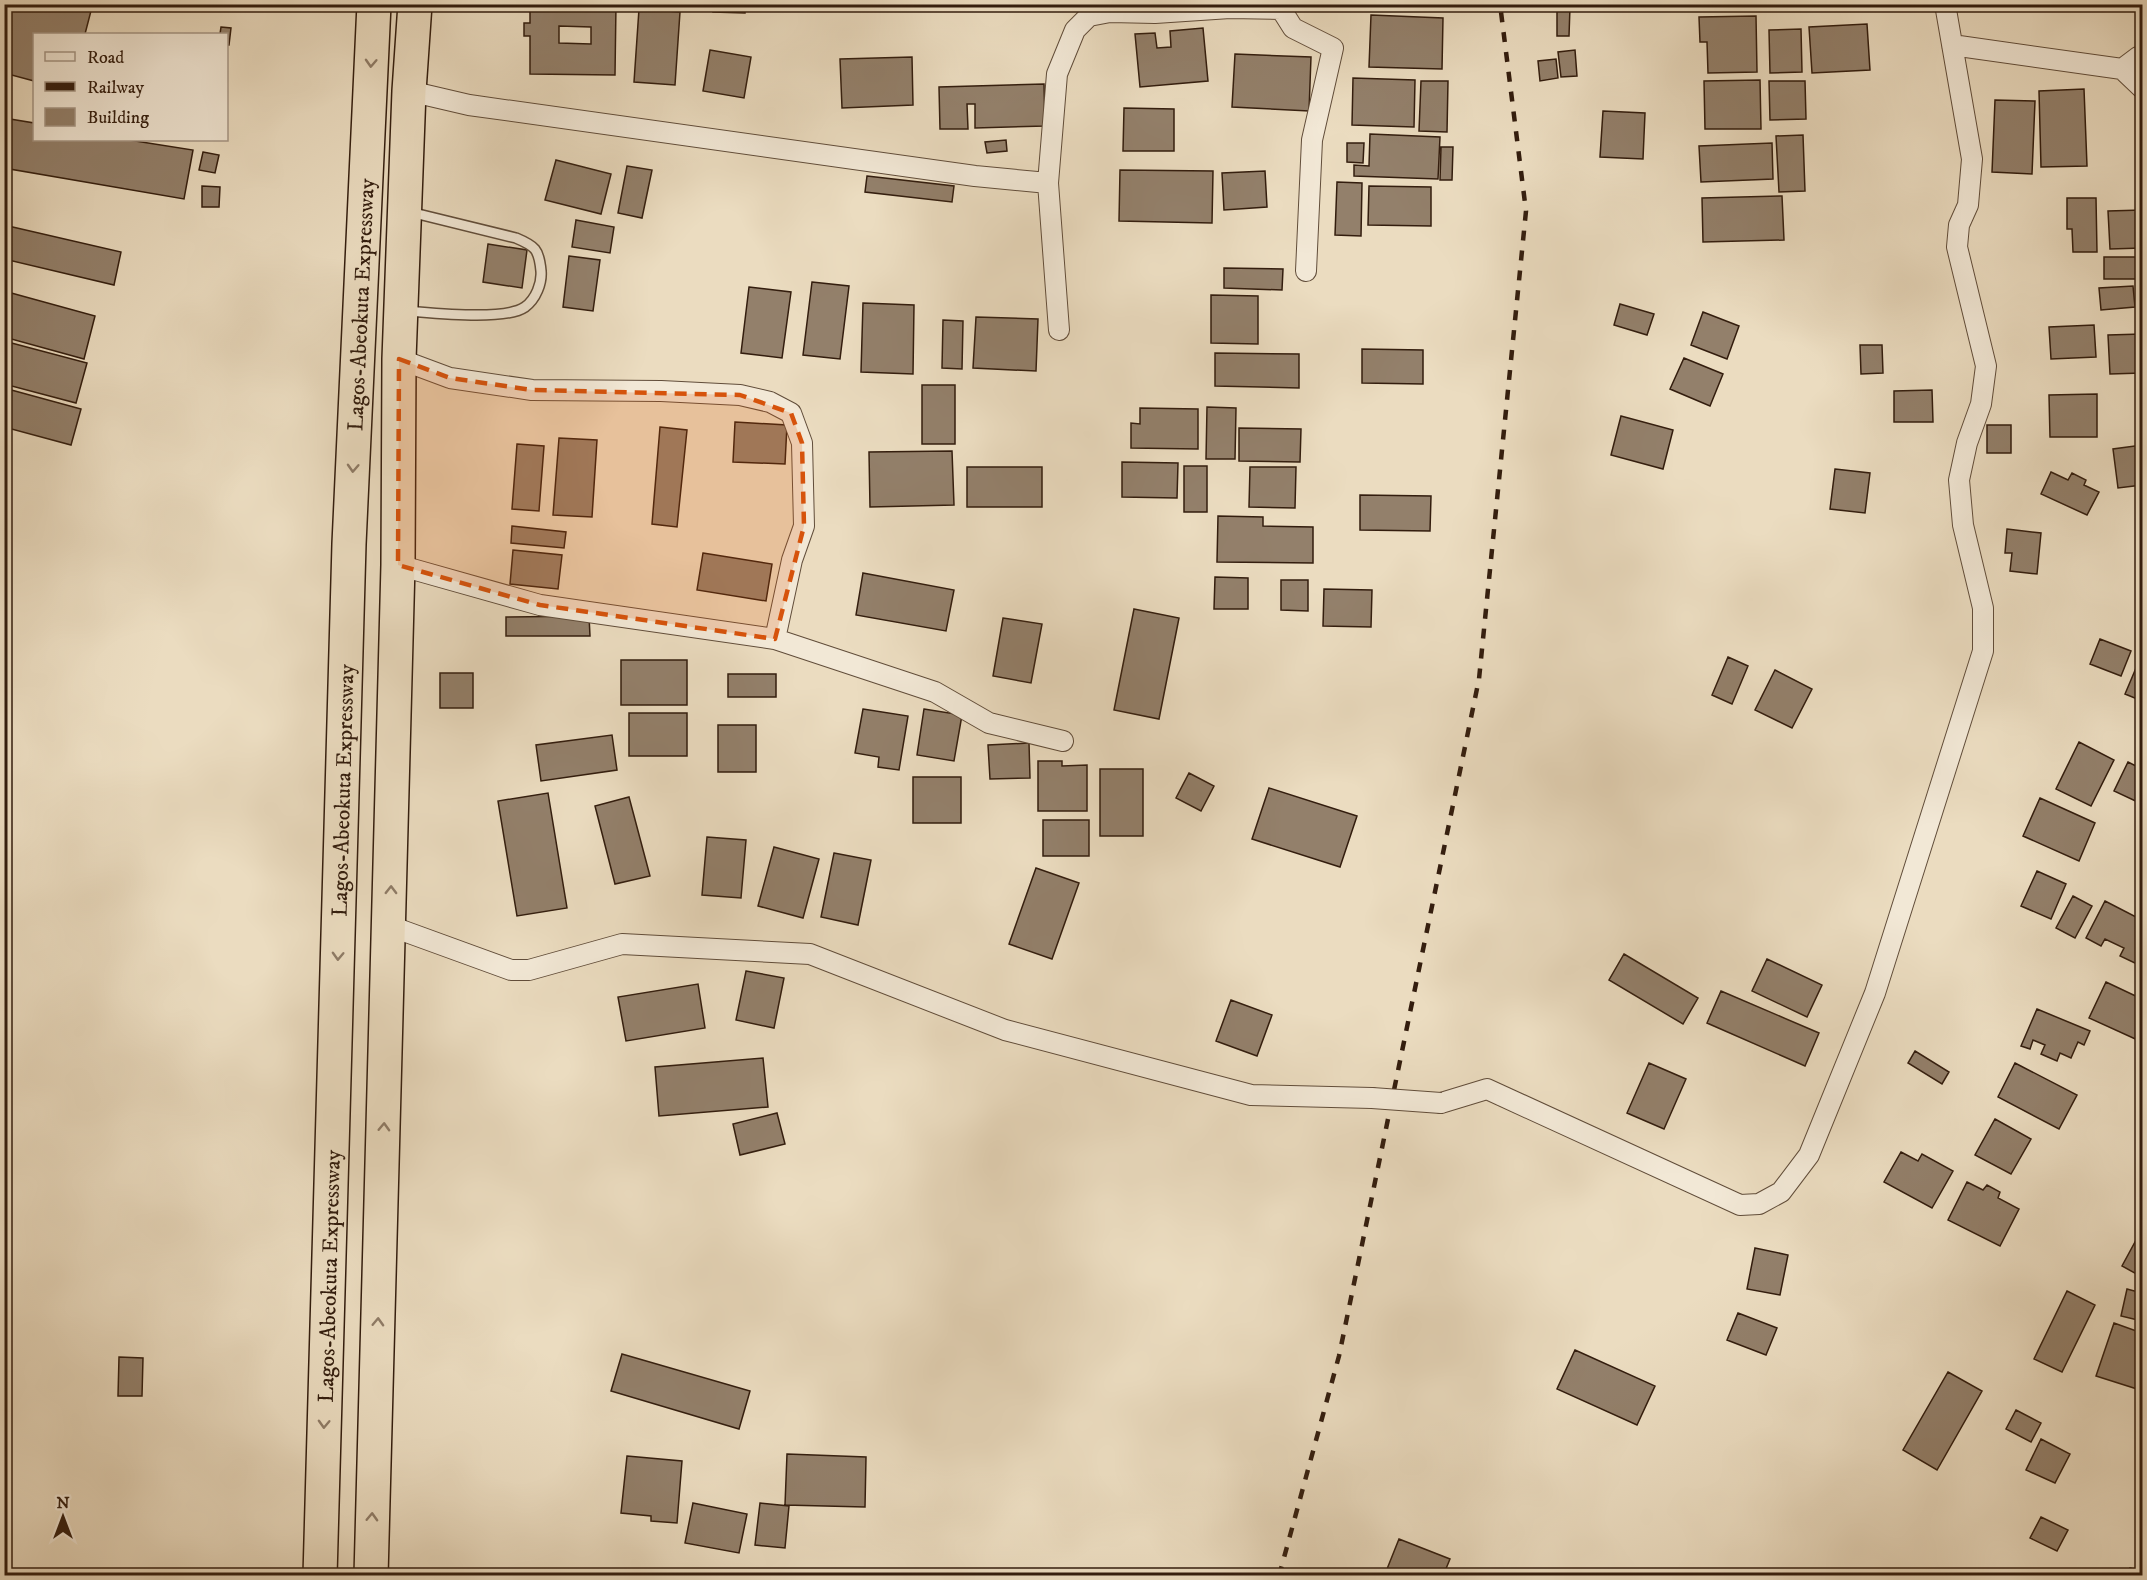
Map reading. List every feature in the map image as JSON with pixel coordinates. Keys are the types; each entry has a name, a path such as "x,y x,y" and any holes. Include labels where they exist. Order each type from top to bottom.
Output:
{"highway":[{"name":"Lagos-Abeokuta Expressway","path":"320,1575 349,544 374,4"},
{"name":"Lagos-Abeokuta Expressway","path":"371,1575 390,926 398,565 400,311 415,4"}],"street":[{"path":"390,926 511,970 529,970 622,944 810,954 1005,1030 1251,1095 1442,1102 1487,1089 1740,1205 1760,1204 1780,1192 1809,1155 1875,993 1983,651 1983,608 1963,525 1959,480 1967,443 1981,404 1986,366 1957,247 1959,225 1968,205 1972,159 1945,4"},
{"path":"1059,330 1047,183 1058,74 1075,30 1089,16 1110,12 1155,13 1220,8 1290,7 1293,28 1332,48 1312,140 1306,271"},
{"path":"1952,45 2122,69 2142,88"},
{"path":"2122,69 2142,56"},
{"path":"409,91 469,105 975,176 1047,183"},
{"path":"399,359 450,378 532,390 661,391 740,395 770,402 791,413 802,443 804,526 792,560 775,639"},
{"path":"398,565 540,605 775,639 935,692 989,723 1063,741"}],"lane":[{"path":"400,311 507,315 526,307 537,293 541,278 539,255 532,245 516,238 404,210"}],"highlighted area":[{"path":"399,359 450,378 532,390 740,395 791,413 802,443 804,526 775,639 540,605 398,565"}],"building":[{"path":"4,4 83,4 92,7 85,33 33,33 33,81 4,73"},
{"path":"530,4 616,4 615,75 530,74 530,36 524,36 524,23 530,23","holes":["559,26 591,27 591,44 559,43"]},
{"path":"697,4 710,4 710,10 697,10"},
{"path":"714,4 745,4 745,13 713,12"},
{"path":"834,4 920,4 920,7 835,10"},
{"path":"1967,4 1995,4 1995,7 1967,8"},
{"path":"1557,7 1570,7 1569,36 1557,36"},
{"path":"639,9 680,12 675,85 634,82"},
{"path":"1371,15 1443,18 1442,69 1369,67"},
{"path":"1756,16 1757,72 1708,73 1707,42 1700,42 1699,17"},
{"path":"1867,24 1870,70 1812,73 1809,27"},
{"path":"221,27 231,28 229,45 228,33 220,33"},
{"path":"1203,28 1208,81 1140,87 1135,34 1155,33 1157,48 1171,47 1170,31"},
{"path":"1801,29 1802,72 1770,73 1769,30"},
{"path":"710,50 751,57 744,98 703,91"},
{"path":"1575,50 1577,76 1561,77 1558,52"},
{"path":"1235,54 1311,57 1309,111 1232,107"},
{"path":"912,57 913,105 842,108 840,59"},
{"path":"1556,59 1558,78 1540,81 1538,61"},
{"path":"1353,78 1415,80 1414,127 1352,125"},
{"path":"1760,80 1761,129 1705,129 1704,81"},
{"path":"1421,81 1448,81 1447,132 1419,131"},
{"path":"1769,81 1805,81 1806,119 1770,120"},
{"path":"1044,84 1045,126 975,128 975,104 967,104 968,129 940,129 939,87"},
{"path":"2084,89 2087,166 2041,167 2039,91"},
{"path":"1995,100 2035,101 2032,174 1992,172"},
{"path":"1124,108 1174,109 1174,151 1123,151"},
{"path":"1603,111 1645,113 1643,159 1600,157"},
{"path":"4,118 33,123 33,141 135,141 193,150 184,199 4,168"},
{"path":"1370,134 1440,137 1438,179 1354,176 1354,165 1369,166"},
{"path":"1803,135 1805,191 1779,192 1776,136"},
{"path":"1006,140 1007,151 987,153 985,142"},
{"path":"1347,143 1364,143 1363,163 1347,162"},
{"path":"1772,143 1773,179 1701,182 1699,146"},
{"path":"1441,147 1453,147 1452,180 1440,180"},
{"path":"203,152 219,155 215,173 199,170"},
{"path":"556,160 611,174 601,214 545,200"},
{"path":"627,166 652,170 642,218 618,213"},
{"path":"1120,170 1213,171 1212,223 1119,221"},
{"path":"1265,171 1267,207 1224,210 1222,173"},
{"path":"867,176 954,186 952,202 865,192"},
{"path":"1337,182 1362,183 1361,236 1335,235"},
{"path":"202,186 220,187 219,207 202,207"},
{"path":"1369,186 1431,187 1431,226 1368,225"},
{"path":"1782,196 1784,240 1703,242 1702,198"},
{"path":"2067,198 2096,198 2097,252 2073,252 2072,229 2067,229"},
{"path":"2142,210 2142,248 2110,249 2108,211"},
{"path":"576,220 614,227 610,253 572,247"},
{"path":"4,225 121,252 114,285 4,259"},
{"path":"488,244 527,250 522,288 483,282"},
{"path":"569,256 600,260 593,311 563,307"},
{"path":"2104,257 2142,257 2142,279 2104,279"},
{"path":"1224,268 1283,269 1282,290 1224,288"},
{"path":"812,282 849,286 840,359 803,355"},
{"path":"2133,286 2135,307 2101,310 2099,288"},
{"path":"749,287 791,292 782,358 741,353"},
{"path":"4,291 95,316 84,359 4,337"},
{"path":"1211,295 1258,296 1258,344 1211,343"},
{"path":"863,303 914,305 913,374 861,372"},
{"path":"1620,304 1654,314 1647,335 1614,325"},
{"path":"1703,312 1739,326 1727,359 1691,345"},
{"path":"976,317 1038,319 1036,371 973,368"},
{"path":"943,320 963,321 962,369 942,368"},
{"path":"2094,325 2096,357 2051,359 2049,327"},
{"path":"2142,334 2142,373 2110,374 2108,335"},
{"path":"4,341 87,363 76,403 4,384"},
{"path":"1860,345 1882,345 1883,373 1861,374"},
{"path":"1362,349 1423,350 1423,384 1362,383"},
{"path":"1215,353 1299,354 1299,388 1215,386"},
{"path":"1684,358 1723,374 1710,406 1670,389"},
{"path":"922,385 955,385 955,444 922,444"},
{"path":"4,388 81,409 71,445 4,427"},
{"path":"1932,390 1933,422 1894,422 1894,391"},
{"path":"2097,394 2097,437 2050,437 2049,395"},
{"path":"1207,407 1236,408 1235,459 1206,459"},
{"path":"1140,408 1198,409 1198,449 1131,448 1131,423 1140,424"},
{"path":"1621,416 1673,430 1663,469 1611,455"},
{"path":"735,422 787,425 785,464 733,462"},
{"path":"1987,425 2011,425 2011,453 1987,453"},
{"path":"660,427 687,430 677,527 652,524"},
{"path":"1239,428 1301,429 1300,462 1239,461"},
{"path":"559,438 597,440 592,517 553,515"},
{"path":"517,444 544,446 539,511 512,509"},
{"path":"2142,445 2142,485 2118,488 2113,449"},
{"path":"952,451 954,505 870,507 869,452"},
{"path":"1122,462 1178,463 1177,498 1122,497"},
{"path":"1184,466 1207,466 1207,512 1184,512"},
{"path":"967,467 1042,467 1042,507 967,507"},
{"path":"1250,467 1296,467 1295,508 1249,507"},
{"path":"1835,469 1870,473 1865,513 1830,509"},
{"path":"2051,472 2068,480 2072,473 2086,480 2084,485 2099,492 2087,515 2041,494"},
{"path":"1360,495 1431,496 1430,531 1360,530"},
{"path":"1218,516 1263,517 1263,526 1313,527 1313,563 1217,562"},
{"path":"512,526 566,532 564,548 511,543"},
{"path":"2007,529 2041,533 2037,574 2010,571 2012,553 2005,553"},
{"path":"513,550 562,555 558,589 510,584"},
{"path":"703,553 772,564 766,601 697,590"},
{"path":"863,573 954,590 946,631 856,615"},
{"path":"1215,577 1248,578 1248,609 1214,609"},
{"path":"1281,580 1308,580 1308,611 1281,610"},
{"path":"1324,589 1372,590 1371,627 1323,626"},
{"path":"1134,609 1179,618 1159,719 1114,710"},
{"path":"589,616 590,636 506,636 506,617"},
{"path":"1003,618 1042,624 1031,683 993,676"},
{"path":"2100,639 2131,651 2121,676 2090,664"},
{"path":"1728,657 1748,666 1732,704 1712,695"},
{"path":"621,660 687,660 687,705 621,705"},
{"path":"2139,661 2142,662 2142,701 2125,694"},
{"path":"1775,670 1812,689 1792,728 1755,710"},
{"path":"440,673 473,673 473,708 440,708"},
{"path":"728,674 776,674 776,697 728,697"},
{"path":"863,709 908,716 899,770 878,767 879,757 855,753"},
{"path":"924,709 962,715 954,761 917,755"},
{"path":"629,713 687,713 687,756 629,756"},
{"path":"718,725 756,725 756,772 718,772"},
{"path":"612,735 617,770 541,781 536,745"},
{"path":"2079,742 2114,760 2091,806 2056,789"},
{"path":"1029,743 1030,778 990,779 988,745"},
{"path":"1038,761 1062,761 1062,766 1087,765 1087,811 1038,811"},
{"path":"2128,762 2142,769 2142,804 2114,791"},
{"path":"1100,769 1143,769 1143,836 1100,836"},
{"path":"1189,773 1214,786 1201,811 1176,798"},
{"path":"913,777 961,777 961,823 913,823"},
{"path":"1269,788 1357,816 1340,867 1252,839"},
{"path":"548,793 567,908 517,916 498,801"},
{"path":"629,797 650,876 615,884 595,806"},
{"path":"2040,798 2095,823 2079,861 2023,836"},
{"path":"1043,820 1089,820 1089,856 1043,856"},
{"path":"707,837 746,840 741,898 702,895"},
{"path":"774,847 819,859 803,918 758,906"},
{"path":"834,853 871,860 858,925 821,917"},
{"path":"1036,868 1079,883 1052,959 1009,944"},
{"path":"2037,871 2066,884 2051,919 2021,906"},
{"path":"2073,896 2092,906 2075,938 2056,928"},
{"path":"2105,901 2140,919 2138,922 2142,925 2142,956 2137,964 2120,956 2124,948 2105,939 2101,946 2086,938"},
{"path":"1624,954 1698,998 1683,1024 1609,980"},
{"path":"1767,959 1822,985 1807,1017 1752,991"},
{"path":"746,971 784,978 774,1028 736,1020"},
{"path":"2106,982 2142,999 2142,1042 2089,1018"},
{"path":"698,984 705,1028 626,1041 618,997"},
{"path":"1721,991 1819,1033 1805,1066 1707,1023"},
{"path":"1231,1000 1272,1015 1257,1056 1216,1041"},
{"path":"2037,1009 2090,1031 2084,1045 2078,1042 2071,1058 2060,1053 2057,1061 2041,1054 2045,1045 2033,1040 2030,1049 2021,1046"},
{"path":"1915,1051 1949,1072 1942,1084 1908,1063"},
{"path":"763,1058 768,1107 659,1116 655,1067"},
{"path":"1649,1063 1686,1079 1664,1129 1627,1113"},
{"path":"2015,1063 2077,1095 2059,1129 1998,1097"},
{"path":"777,1113 785,1144 740,1155 733,1124"},
{"path":"1995,1119 2031,1139 2011,1174 1975,1155"},
{"path":"1901,1152 1918,1161 1922,1154 1953,1171 1932,1208 1884,1182"},
{"path":"1967,1182 1983,1190 1987,1185 2000,1192 1998,1198 2019,1209 2000,1246 1948,1220"},
{"path":"2142,1229 2142,1277 2122,1266"},
{"path":"1755,1248 1788,1255 1780,1295 1747,1289"},
{"path":"2127,1289 2142,1293 2142,1321 2121,1316"},
{"path":"2067,1291 2095,1305 2062,1372 2034,1359"},
{"path":"1738,1313 1777,1328 1766,1355 1727,1340"},
{"path":"2114,1323 2142,1333 2142,1374 2137,1389 2096,1376"},
{"path":"1575,1350 1655,1386 1637,1425 1557,1389"},
{"path":"622,1354 750,1391 739,1429 611,1391"},
{"path":"119,1357 143,1358 142,1396 118,1396"},
{"path":"1948,1372 1982,1391 1937,1470 1903,1450"},
{"path":"2016,1410 2041,1423 2031,1442 2006,1429"},
{"path":"2041,1439 2070,1454 2055,1483 2026,1470"},
{"path":"787,1454 866,1457 865,1507 785,1505"},
{"path":"627,1456 682,1461 677,1523 651,1521 651,1516 621,1513"},
{"path":"693,1503 747,1514 739,1553 685,1543"},
{"path":"760,1503 789,1506 785,1548 755,1545"},
{"path":"2041,1517 2068,1530 2057,1551 2030,1538"},
{"path":"1399,1539 1450,1559 1443,1576 1385,1574"},
{"path":"2130,1568 2142,1571 2142,1576 2127,1576"}],"railway":[{"path":"1279,1576 1339,1356 1479,679 1526,211 1500,4"}]}
